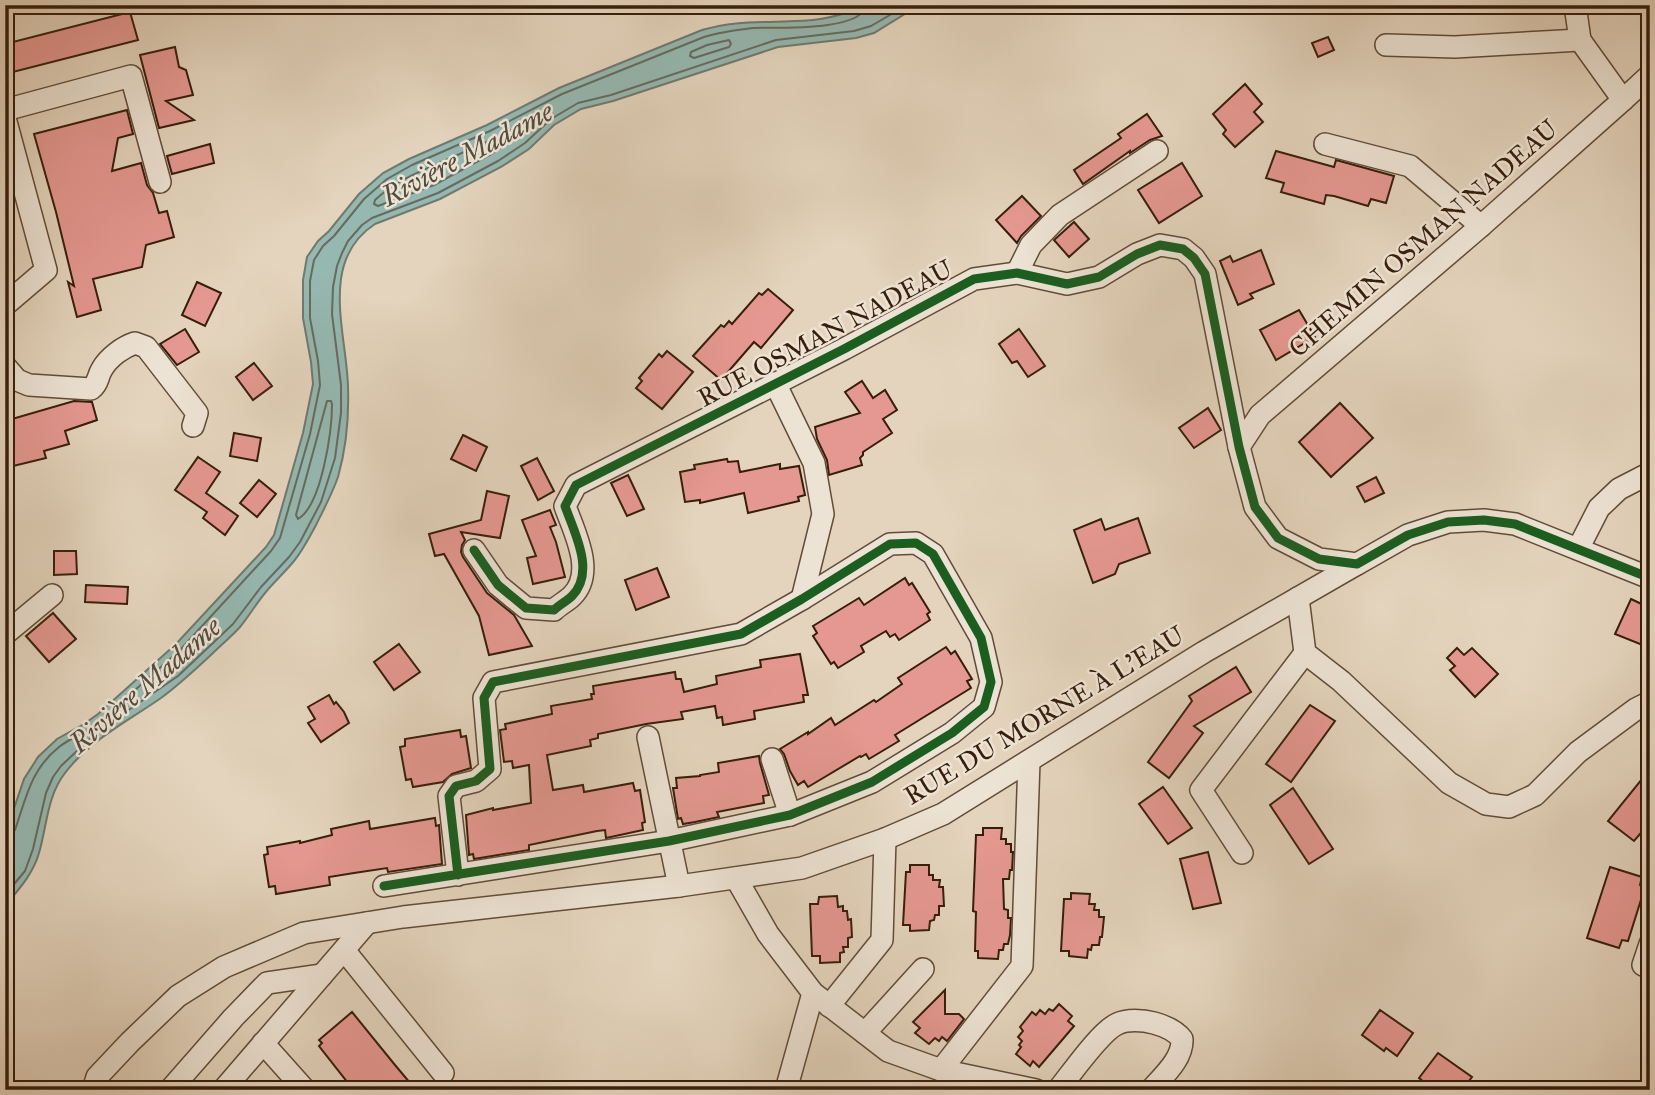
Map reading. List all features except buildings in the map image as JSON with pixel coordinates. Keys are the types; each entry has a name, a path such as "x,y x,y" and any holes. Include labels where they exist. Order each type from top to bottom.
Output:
{"street":[{"path":"1575,5 1580,40 1623,100"},
{"path":"1386,46 1455,47 1580,40"},
{"name":"CHEMIN OSMAN NADEAU","path":"1239,447 1260,415 1480,226 1650,75"},
{"path":"5,110 131,76 160,182"},
{"path":"5,118 46,270 5,305"},
{"path":"1325,144 1410,166 1480,226"},
{"path":"1017,273 1031,245 1060,215 1157,151"},
{"name":"RUE OSMAN NADEAU","path":"474,550 498,585 526,608 554,610 573,595 581,582 584,561 565,506 576,485 844,349 974,279 1017,273 1068,284 1099,277 1137,254 1160,245 1183,249 1194,258 1205,274 1239,447 1255,506 1278,538 1319,559 1357,564"},
{"path":"5,366 17,380 29,385 90,389 97,385 102,368 123,347 135,343 146,347 197,413 192,426"},
{"path":"775,383 814,463 822,514 802,599"},
{"path":"1577,549 1599,508 1619,489 1650,473"},
{"path":"1357,564 1408,535 1448,522 1483,520 1516,524 1650,578"},
{"path":"384,886 458,875 669,841 790,815 873,782 952,733 984,707 991,682 981,638 933,554 916,544 890,544 741,634 493,682 484,698 490,769 476,781 456,786 449,796 458,875"},
{"name":"RUE DU MORNE À L'EAU","path":"93,1090 97,1077 178,996 224,967 304,933 403,917 679,886 802,868 885,839 943,814 1204,652 1357,564"},
{"path":"5,634 52,596"},
{"path":"1297,598 1305,653 1341,681 1449,783 1486,804 1509,807 1535,795 1578,752 1636,709 1650,702"},
{"path":"1242,853 1201,790 1305,653"},
{"path":"648,737 679,886"},
{"path":"772,759 790,815"},
{"path":"941,1070 1022,966 1029,761"},
{"path":"786,1090 821,1000 882,940 885,839"},
{"path":"736,878 768,934 821,1000 888,1051 941,1070 1036,1090"},
{"path":"223,1090 367,923"},
{"path":"1643,965 1650,944"},
{"path":"344,950 443,1073"},
{"path":"865,1033 923,969"},
{"path":"170,1090 267,983 322,975"},
{"path":"1058,1090 1110,1028 1131,1020 1150,1022 1171,1029 1182,1039 1181,1051 1151,1090"},
{"path":"263,1043 305,1090"}],"water":[{"name":"Rivière Madame","path":"866,5 958,5 905,14 874,33 856,38 778,47 581,109 554,125 529,149 501,167 440,199 375,224 357,239 341,278 341,322 348,387 345,444 331,495 306,544 234,634 168,693 98,741 65,773 54,791 42,843 33,868 5,906 5,835 24,779 38,757 57,739 98,714 176,644 274,535 303,433 313,384 303,318 303,280 307,257 359,194 383,173 409,159 487,125 559,88 702,30 737,23 822,19"}],"cycle path":[{"path":"474,550 498,585 526,608 554,610 572,596 582,575 581,552 565,506 576,485 844,349 974,279 1017,273 1067,284 1099,277 1137,254 1160,245 1183,249 1194,258 1205,274 1239,447 1255,507 1278,538 1319,559 1357,564 1408,535 1448,522 1484,520 1515,524 1650,578"},
{"path":"384,886 669,841 790,815 872,782 952,733 984,707 991,682 981,638 933,554 916,543 890,544 741,634 493,682 484,698 490,769 476,781 456,786 449,796 458,875"}]}
